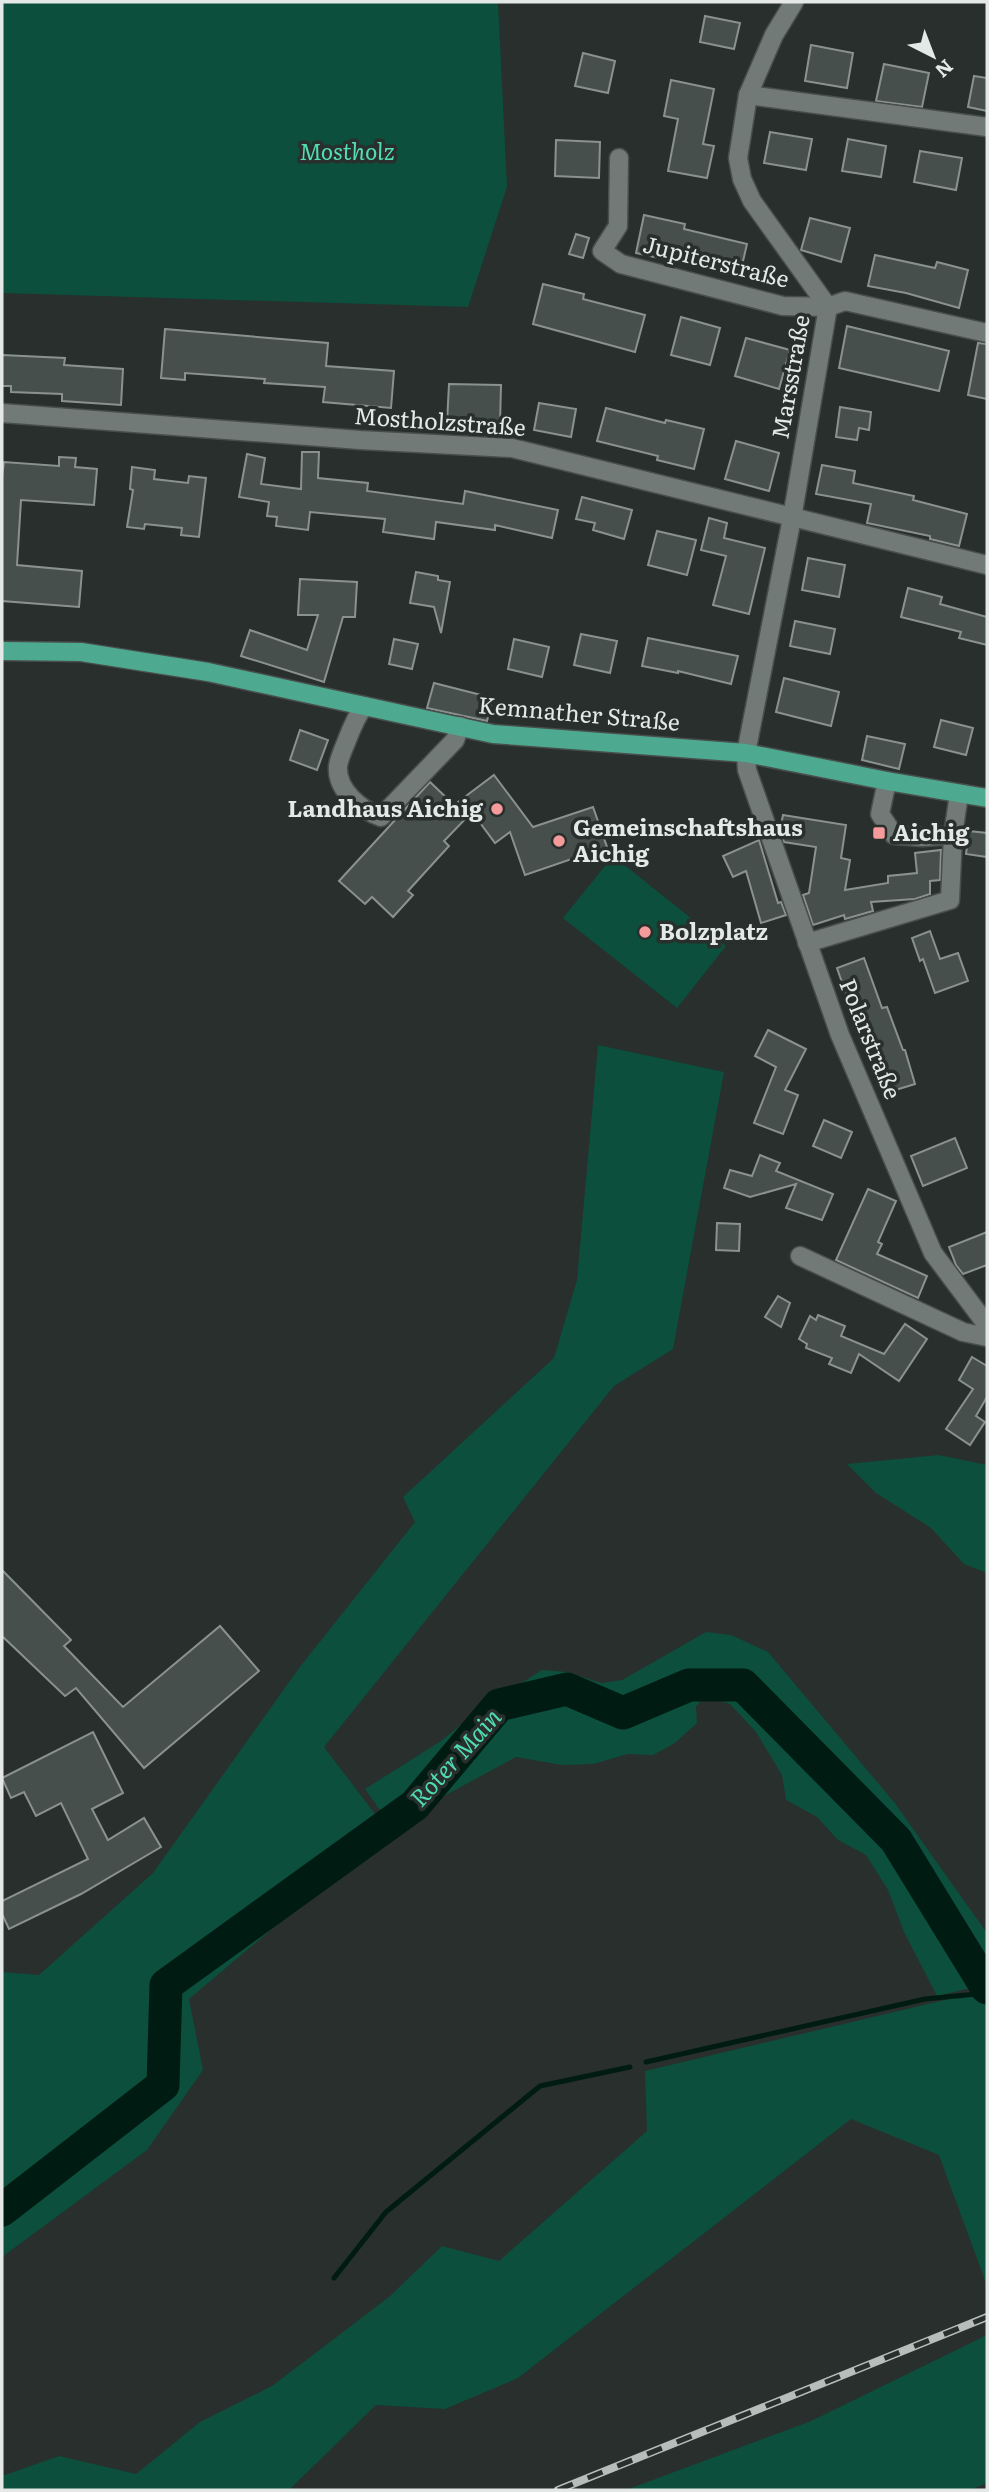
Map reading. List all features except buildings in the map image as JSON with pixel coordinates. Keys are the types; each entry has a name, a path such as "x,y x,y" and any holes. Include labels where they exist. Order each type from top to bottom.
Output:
{"main road":[{"name":"Kemnather Straße","path":"2,651 94,654 208,672 493,734 746,753 887,782 987,798"}],"street":[{"name":"Marsstraße","path":"746,753 792,518 828,307 752,201 742,179 738,158 748,95 774,35 794,2"},
{"path":"748,95 987,127"},
{"name":"Jupiterstraße","path":"619,158 618,226 602,251 621,264 783,306 828,307 845,301 987,333"},
{"name":"Mostholzstraße","path":"2,413 360,440 512,448 987,565"},
{"path":"364,706 355,718 338,766 341,783 348,794 366,811 381,817 455,740 460,726"},
{"name":"Polarstraße","path":"746,753 747,769 854,1070 933,1253 987,1325"},
{"path":"887,782 880,814 894,835 953,835"},
{"path":"807,943 950,900 953,835 959,794"},
{"path":"800,1256 963,1332 987,1337"}],"green space":[{"name":"Mostholz","path":"2,2 498,2 507,187 468,307 2,293"},
{"name":"Bolzplatz","path":"613,856 726,946 677,1008 563,918"},
{"path":"598,1045 724,1072 673,1349 614,1386 324,1747 388,1831 189,1999 203,2070 147,2150 2,2257 2,1972 39,1975 153,1873 299,1668 415,1522 403,1497 554,1358 577,1280"},
{"path":"939,1455 987,1465 987,1573 964,1564 931,1528 876,1493 847,1464"},
{"path":"706,1632 731,1635 768,1652 894,1802 987,1933 987,1984 937,1996 904,1932 888,1890 866,1855 838,1840 817,1817 786,1800 782,1775 756,1732 730,1704 706,1697 696,1706 697,1723 675,1743 653,1755 628,1754 593,1764 562,1765 516,1757 433,1802 396,1833 365,1789 441,1741 479,1710 542,1670 567,1672 601,1683 622,1680"},
{"path":"987,1990 987,2286 939,2155 851,2119 518,2378 445,2409 376,2405 289,2490 2,2490 2,2476 59,2456 136,2474 200,2422 272,2386 389,2297 442,2246 499,2261 647,2131 645,2071"},
{"path":"987,2335 987,2483 970,2490 626,2490 811,2421"}],"waterway":[{"name":"Roter Main","path":"2,2210 163,2085 166,1985 415,1805 499,1705 567,1689 623,1713 689,1685 743,1685 896,1840 987,1988"},
{"path":"646,2062 925,1999 987,1993"},
{"path":"334,2278 386,2212 540,2086 630,2067"}],"railway":[{"path":"558,2490 987,2317"}],"place":[{"name":"Landhaus Aichig","path":"497,809"},
{"name":"Aichig","path":"879,833"},
{"name":"Gemeinschaftshaus Aichig","path":"559,841"},
{"name":"Bolzplatz","path":"645,932"}]}
